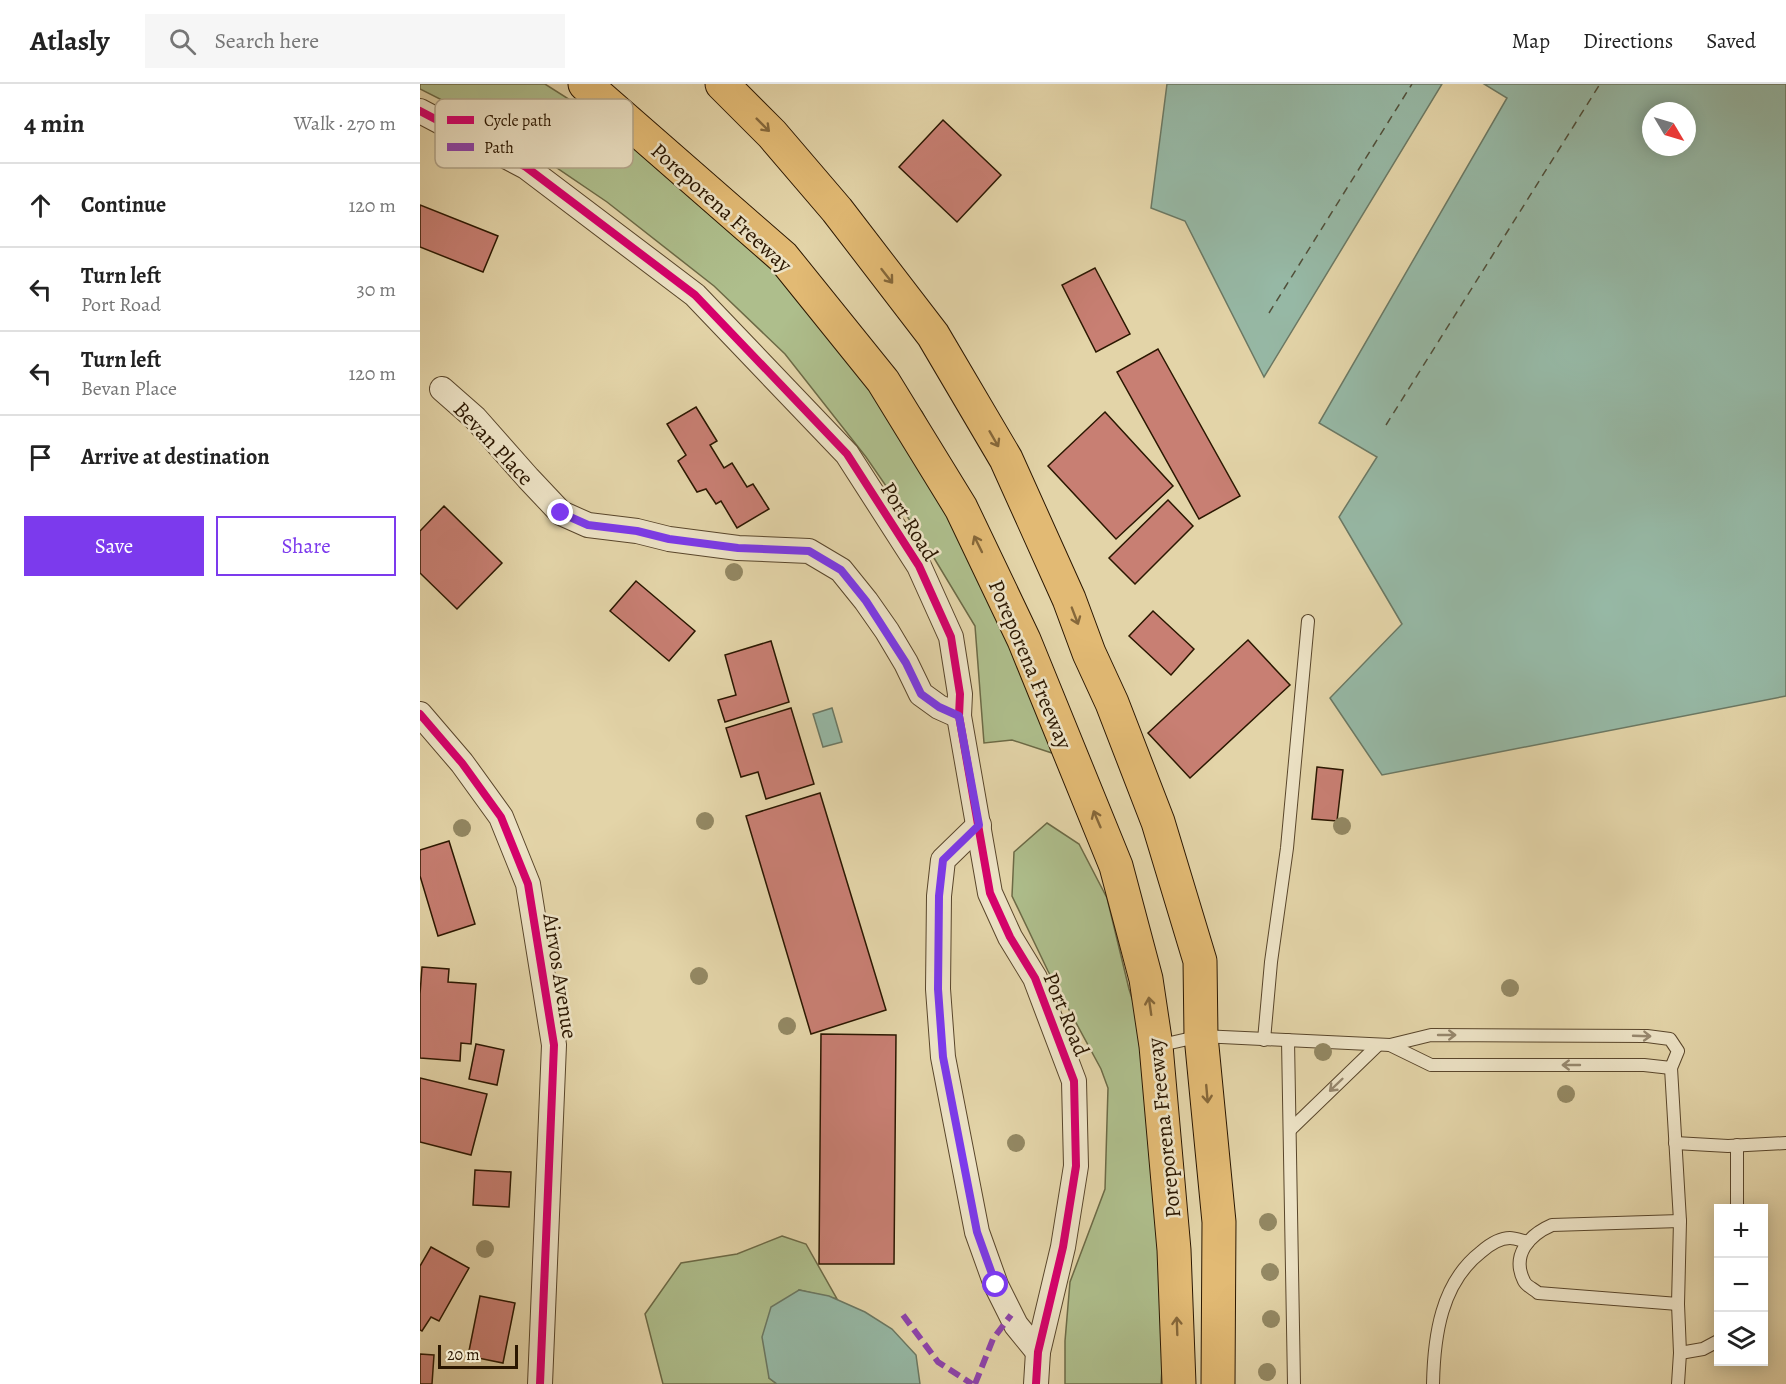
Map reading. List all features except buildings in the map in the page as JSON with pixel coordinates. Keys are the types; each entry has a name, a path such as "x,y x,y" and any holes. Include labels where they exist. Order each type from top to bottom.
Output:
{"highway":[{"name":"Poreporena Freeway","path":"585,84 602,99"},
{"name":"Poreporena Freeway","path":"722,84 772,134 837,210 933,335 1006,459 1069,599 1158,822 1200,961 1201,1036 1219,1222 1218,1384"},
{"name":"Poreporena Freeway","path":"633,126 783,257 883,381 961,508 1024,640 1116,866 1146,979 1155,1046 1174,1250 1179,1384"}],"street":[{"name":"Port Road","path":"420,111 435,119"},
{"name":"Port Road","path":"527,168 695,295 847,454 919,566 951,637 960,694 959,716 990,893 1010,937 1035,978 1074,1081 1076,1166 1063,1247 1038,1352 1036,1384"},
{"name":"Bevan Place","path":"442,389 475,418 561,513 588,525 637,531 669,539 738,548 809,551 841,570 887,631 921,694 939,707 959,716"},
{"name":"Airvos Avenue","path":"420,714 462,763 501,817 528,884 554,1045 540,1384"},
{"path":"979,825 943,860 939,896 938,977 943,1057 977,1232 996,1285 1016,1325 1038,1352"}],"lane":[{"path":"1264,1040 1271,962 1287,848 1308,621"},
{"path":"1155,1046 1201,1036 1384,1045 1431,1035 1647,1036 1670,1039 1677,1051 1671,1068 1680,1221 1678,1384"},
{"path":"1288,1040 1294,1384"},
{"path":"1384,1045 1431,1065 1644,1065 1671,1068"},
{"path":"1290,1130 1384,1045"},
{"path":"1675,1143 1737,1145 1786,1143"},
{"path":"1737,1145 1737,1204"},
{"path":"1678,1304 1538,1293 1524,1282 1519,1263 1520,1255 1528,1242 1539,1231 1552,1225 1680,1221"},
{"path":"1433,1384 1434,1355 1446,1297 1461,1269 1491,1243 1509,1238 1528,1242"},
{"path":"1680,1353 1703,1349 1714,1344"}],"green space":[{"path":"420,84 545,84 569,99 440,99 420,89"},
{"path":"633,140 715,192 858,334 922,412 985,530 1055,754 1012,740 984,743 975,626 922,538 866,457 785,354 714,286 607,202 557,168 633,168"},
{"path":"1047,823 1079,844 1107,898 1129,989 1151,1058 1166,1311 1161,1384 1065,1384 1065,1341 1070,1282 1105,1189 1108,1088 1101,1069 1048,971 1012,896 1014,852"},
{"path":"782,1236 806,1244 837,1299 799,1290 769,1378 777,1384 663,1384 645,1314 681,1263 737,1254"}],"shaded area":[{"path":"1167,84 1442,84 1264,377 1185,221 1151,208"},
{"path":"1484,84 1786,84 1786,696 1382,775 1330,698 1402,624 1339,517 1377,457 1319,423 1507,98"},
{"path":"832,708 842,742 823,747 813,714"},
{"path":"799,1290 829,1296 865,1312 892,1329 916,1355 920,1384 777,1384 769,1378 762,1337 771,1307"}],"ferry route":[{"path":"1269,313 1412,84"},
{"path":"1386,425 1600,84"}],"marked path":[{"path":"903,1315 938,1362 972,1384"},
{"path":"975,1384 993,1339 1011,1315"}],"cycle path":[{"path":"420,111 435,119"},
{"path":"527,168 695,295 847,454 919,566 951,637 960,694 959,716 990,893 1010,937 1035,978 1074,1081 1076,1166 1063,1247 1038,1352 1036,1384"},
{"path":"420,714 462,763 501,817 528,884 554,1045 540,1384"}],"route":[{"path":"561,513 588,525 637,531 669,539 738,548 809,551 841,570 866,601 906,663 921,694 939,707 959,716 979,825 943,860 939,896 938,989 943,1057 977,1232 996,1285"}]}
